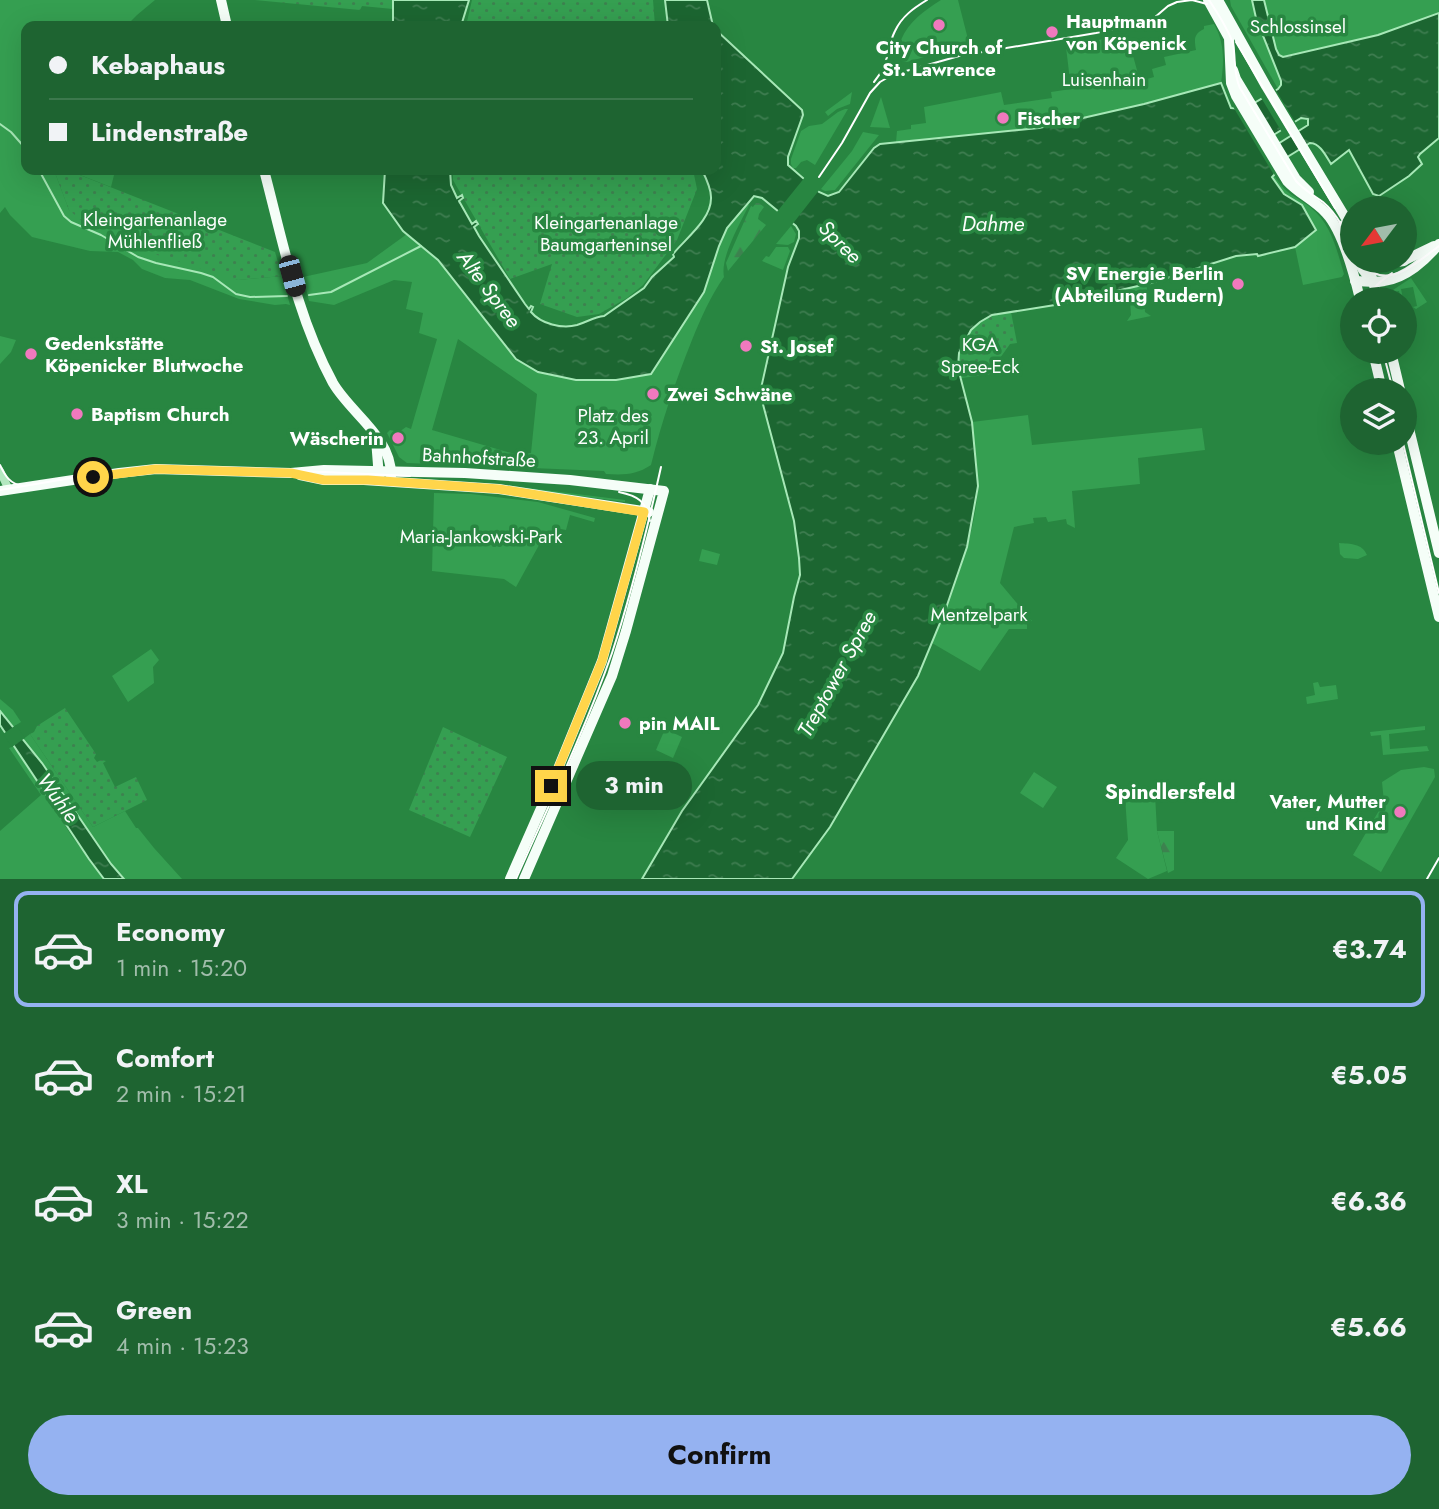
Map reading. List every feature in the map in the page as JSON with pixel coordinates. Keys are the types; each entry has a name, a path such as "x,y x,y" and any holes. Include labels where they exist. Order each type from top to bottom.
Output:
{"main road":[{"path":"221,0 226,21"},
{"path":"1208,0 1228,36 1232,87 1242,98 1285,169 1290,185 1340,222"},
{"path":"1218,0 1308,156 1340,217"},
{"path":"265,175 299,300 314,343 342,396 376,435 390,461 391,477"},
{"path":"1355,281 1378,282 1406,273 1431,254 1439,244"},
{"path":"1418,254 1439,244"},
{"path":"1353,273 1357,287"},
{"path":"1355,281 1361,273"},
{"path":"1371,273 1378,282 1378,287"},
{"path":"376,435 379,476"},
{"path":"1400,455 1439,617"},
{"path":"1415,455 1439,553"},
{"name":"Bahnhofstraße","path":"4,491 146,469 291,473 324,480 391,477 499,489 659,513 664,491 465,472 391,477"},
{"path":"510,879 602,661 650,489"},
{"path":"524,879 612,676 659,513"}],"street":[{"path":"0,471 4,491"}],"green space":[{"path":"0,0 155,0 131,21 21,21 21,175 56,175 69,210 238,280 282,276 290,305 239,299 190,280 165,278 142,269 133,260 118,252 90,251 32,237 5,207 0,213"},
{"path":"255,0 393,0 393,9 362,6 360,10"},
{"path":"472,0 653,0 655,21 467,21"},
{"path":"941,0 958,0 970,47 902,61 898,50 904,33 918,17"},
{"path":"1230,0 1252,0 1256,18 1281,81 1278,89 1231,6"},
{"name":"Schlossinsel","path":"1264,0 1439,0 1439,13 1378,35 1283,57 1279,56 1276,49"},
{"name":"Luisenhain","path":"1214,24 1223,53 1221,83 1038,128 896,142 897,131 926,123 924,107 1001,92 1004,105 1052,98 1051,92 1071,89 1066,47 1127,34 1140,81 1154,77 1152,69 1166,65 1164,57 1196,50 1195,39 1198,33 1204,26"},
{"path":"852,92 850,104 828,116 825,112"},
{"path":"881,97 890,128 870,127"},
{"path":"848,109 815,165 807,160 793,168 791,159 801,131 809,126 822,124"},
{"path":"863,132 879,135 835,190 821,189 852,151"},
{"name":"Kleingartenanlage Mühlenfließ","path":"56,175 80,175 275,252 282,276 238,280 151,253 85,224 69,210"},
{"path":"80,175 114,175 111,187"},
{"name":"Kleingartenanlage Baumgarteninsel","path":"453,175 694,175 697,189 677,240 643,285 599,314 577,317 540,304 552,264 510,279 453,180"},
{"path":"1274,175 1286,190 1310,207 1323,221 1336,246 1340,273 1344,274 1342,277 1303,285 1295,247 1316,230 1302,205 1284,194 1272,177"},
{"name":"Platz des 23. April","path":"747,203 749,205 728,250 724,277 702,316 680,371 651,465 630,474 407,463 399,457 387,433 390,430 399,432 406,427 411,429 437,339 419,333 423,313 406,309 412,282 394,280 334,305 309,301 303,277 367,263 407,234 438,259 516,359 576,380 616,380 651,374 704,292 727,228","holes":["458,339 537,394 531,453 518,455 432,430"]},
{"path":"756,203 764,207 758,219 766,225 728,271 726,263 751,206"},
{"path":"791,226 796,234 794,242 788,245 776,244"},
{"path":"776,247 788,247 790,251 783,270 762,261 766,256 769,257"},
{"path":"1411,278 1417,287 1413,287 1398,287"},
{"path":"1146,284 1148,294 1144,299 1145,312 1151,316 1127,321 1131,315 1130,300 1125,297 1125,289"},
{"path":"1417,287 1427,302 1417,308"},
{"name":"KGA Spree-Eck","path":"1011,312 1017,343 1010,344 1000,358 1002,373 961,378 960,351 968,335 989,317"},
{"path":"0,336 16,340 11,352 0,364"},
{"name":"Mentzelpark","path":"1028,415 1032,445 1202,428 1205,450 1138,458 1140,484 1072,491 1075,528 1067,524 1066,519 1048,522 1046,517 1033,518 1034,523 1014,527 1000,583 1032,621 1027,622 1027,629 1009,629 980,671 932,643 961,566 976,507 978,479 972,422"},
{"path":"495,485 625,500 625,502"},
{"name":"Maria-Jankowski-Park","path":"434,493 471,494 538,502 595,518 594,522 570,515 566,530 556,528 552,531 551,538 544,536 516,587 504,579 432,571"},
{"path":"1339,543 1359,546 1367,555 1358,559 1344,558 1340,554"},
{"path":"702,549 720,554 717,565 699,561"},
{"path":"151,649 159,660 153,667 154,683 128,702 112,676"},
{"path":"1318,682 1320,687 1336,685 1338,699 1307,704 1306,697 1315,695 1313,683"},
{"path":"0,699 13,710 21,722 13,727 0,711"},
{"path":"65,708 96,754 94,758 97,762 106,761 103,763 115,787 136,777 147,800 93,827 30,734 37,726"},
{"path":"1425,726 1425,730 1389,734 1390,749 1427,746 1429,751 1383,755 1381,735 1371,736 1370,732"},
{"path":"443,727 507,757 470,837 409,810"},
{"path":"665,729 682,737 673,758 656,750"},
{"path":"30,734 93,827 125,811 136,828 182,879 124,879 42,763 22,740"},
{"path":"15,746 71,835 104,879 0,879 0,831 41,795 9,748"},
{"path":"1424,767 1434,769 1435,777 1381,872 1353,855 1384,802 1382,782 1401,770"},
{"path":"1034,772 1057,787 1043,808 1020,793"},
{"path":"1155,794 1157,831 1167,871 1148,879 1116,858 1128,840 1125,797"},
{"path":"1157,831 1174,831 1174,870 1168,873"}],"water":[{"path":"393,0 469,0 463,21 393,21"},
{"path":"665,0 707,0 712,21 667,21"},
{"path":"1252,0 1264,0 1276,49 1283,57 1378,35 1439,13 1439,138 1420,154 1418,157 1422,164 1409,176 1379,196 1373,194 1349,150 1331,164 1320,148 1310,143 1276,164 1272,177 1284,194 1302,205 1316,230 1295,247 1258,256 1236,256 1151,283 1055,305 992,315 971,330 959,353 958,368 972,422 978,486 967,547 945,611 918,676 830,827 792,879 642,879 682,811 758,705 783,653 800,575 799,558 794,521 760,393 788,267 799,231 762,198 754,196 727,228 704,292 651,374 616,380 576,380 538,372 516,359 438,260 403,231 383,203 385,175 450,175 451,185 457,198 462,195 463,198 459,201 472,224 476,221 478,224 474,227 479,236 525,304 529,309 533,307 531,312 546,322 571,326 604,316 644,288 674,257 673,254 707,213 711,194 704,175 721,175 721,35 802,110 803,115 788,157 788,165 819,192 828,196 839,192 880,144 1039,128 1221,83 1231,108 1244,109 1281,85","holes":["1301,118 1308,119 1308,125 1265,152 1259,144"]},
{"name":"Wuhle","path":"0,711 42,763 124,879 104,879 89,859 0,725"}],"pier":[{"path":"1274,87 1297,125 1283,134 1260,96"},
{"path":"1232,105 1243,106 1278,172 1274,175"},
{"path":"805,177 820,189 791,226 776,213"},
{"path":"16,725 25,738 12,747 3,734"}],"waterway":[{"path":"0,124 21,143"},
{"path":"42,175 64,216 71,222 101,235 138,257 213,277 236,294 250,297 287,296"},
{"path":"309,295 331,292 421,246"}],"tram line":[{"path":"874,82 883,68 892,38 901,21 927,0"},
{"path":"819,177 870,93 880,82 892,75 959,56 1145,22 1177,2 1192,0 1207,4"},
{"path":"1209,0 1233,44 1240,88 1296,181 1323,202 1340,223"},
{"path":"1236,42 1335,208"},
{"path":"1418,261 1439,246"},
{"path":"1375,273 1399,273"},
{"path":"1375,287 1392,273"},
{"path":"1386,364 1390,378"},
{"path":"1406,455 1439,593"},
{"path":"0,465 8,479 23,486"},
{"path":"0,490 119,470 155,467 410,476"},
{"path":"516,879 578,739 612,653 639,561 661,467"},
{"path":"619,492 640,500 650,521"},
{"path":"1427,879 1439,858"}],"place":[{"name":"City Church of St. Lawrence","path":"939,25"},
{"name":"Hauptmann von Köpenick","path":"1052,32"},
{"name":"Fischer","path":"1003,118"},
{"name":"SV Energie Berlin (Abteilung Rudern)","path":"1238,284"},
{"name":"St. Josef","path":"746,346"},
{"name":"Gedenkstätte Köpenicker Blutwoche","path":"31,354"},
{"name":"Zwei Schwäne","path":"653,394"},
{"name":"Baptism Church","path":"77,414"},
{"name":"Wäscherin","path":"398,438"},
{"name":"pin MAIL","path":"625,723"},
{"name":"Vater, Mutter und Kind","path":"1400,812"}],"district":[{"name":"Spindlersfeld","path":"1170,792"}],"route":[{"path":"93,477 146,469 291,473 324,480 368,480 499,489 644,512 602,661 551,786"}],"water label":[{"name":"Dahme","path":"993,224"},
{"name":"Spree","path":"840,242"},
{"name":"Alte Spree","path":"489,289"},
{"name":"Treptower Spree","path":"837,674"}]}
